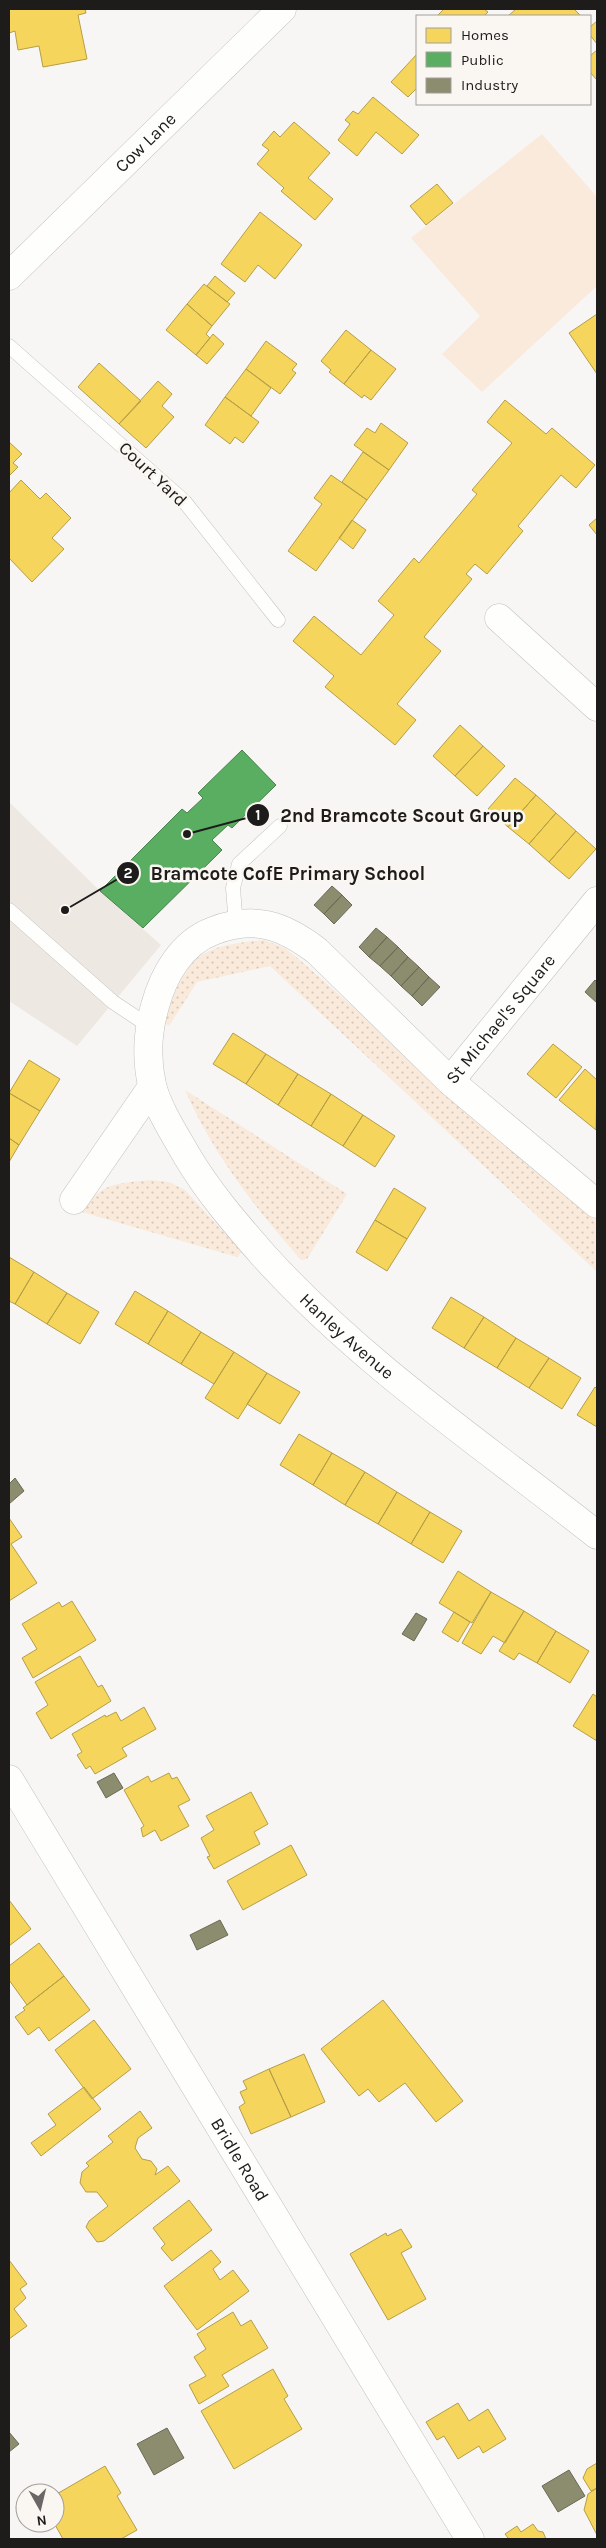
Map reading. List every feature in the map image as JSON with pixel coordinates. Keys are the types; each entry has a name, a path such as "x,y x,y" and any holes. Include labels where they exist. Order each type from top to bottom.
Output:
{"street":[{"name":"Cow Lane","path":"9,276 282,9"},
{"path":"499,618 597,707"},
{"name":"St Michael's Square","path":"597,901 450,1081 597,1204"},
{"name":"Hanley Avenue","path":"450,1081 348,980 301,939 270,924 236,926 212,931 195,940 172,966 163,984 149,1026 147,1044 152,1086 169,1124 202,1181 222,1208 297,1291 364,1354 434,1411 514,1469 597,1535"},
{"path":"74,1200 152,1086"},
{"name":"Bridle Road","path":"9,1779 470,2539"}],"lane":[{"name":"Court Yard","path":"9,346 184,501 278,620"},
{"path":"236,926 233,888 239,864 280,826"},
{"path":"9,910 113,1002 149,1026"}],"shaded area":[{"path":"542,134 597,197 597,286 482,392 442,354 480,316 411,238"},
{"path":"9,802 100,891 161,945 77,1046 9,1001"},
{"path":"264,940 285,948 301,961 597,1222 597,1272 270,966 197,982 169,1026 165,1023 164,1019 181,981 198,958 208,951 222,946"},
{"path":"185,1090 347,1194 307,1259 301,1260 236,1180 208,1136"},
{"path":"150,1180 169,1182 185,1190 242,1252 237,1257 82,1212 96,1194 104,1189 119,1184"}],"building: Homes":[{"path":"9,9 85,9 86,13 78,15 87,59 43,67 39,46 18,50 15,31 9,33"},
{"path":"444,9 484,9 488,12 485,15 438,15"},
{"path":"516,9 574,9 580,15 509,15"},
{"path":"597,21 597,44 591,36 591,26"},
{"path":"597,50 596,79 591,73 591,55"},
{"path":"416,55 416,89 408,97 391,82"},
{"path":"373,97 419,135 402,154 376,132 357,156 338,140 350,124 345,120 353,111 358,114"},
{"path":"294,122 330,153 308,178 333,199 315,220 281,191 284,188 257,164 269,150 262,145 274,131 280,137"},
{"path":"437,184 453,203 426,225 410,206"},
{"path":"260,212 302,245 275,279 258,265 245,282 221,264"},
{"path":"215,276 235,293 227,302 207,286"},
{"path":"204,284 230,304 212,326 187,304"},
{"path":"187,304 212,326 206,334 210,338 196,355 166,330"},
{"path":"597,314 597,374 569,333"},
{"path":"346,330 371,350 344,384 329,372 331,370 321,361"},
{"path":"213,334 224,344 207,364 196,355"},
{"path":"266,341 297,364 292,370 296,373 280,394 246,369"},
{"path":"371,350 396,369 371,400 364,395 362,398 344,384"},
{"path":"99,363 141,401 119,424 78,387"},
{"path":"246,369 271,388 251,416 225,397"},
{"path":"158,381 172,394 162,406 174,417 146,448 119,424"},
{"path":"225,397 259,422 243,443 235,437 230,444 205,425"},
{"path":"505,400 546,434 552,428 595,465 576,488 561,475 518,526 523,531 487,574 475,564 466,574 472,579 424,637 441,651 397,704 416,720 395,745 325,687 334,676 293,641 314,616 361,655 394,615 378,601 414,558 419,563 477,494 472,490 512,443 487,422"},
{"path":"381,423 408,443 389,470 354,445 367,428 375,433"},
{"path":"9,442 22,454 13,463 18,467 9,476"},
{"path":"363,452 389,470 367,500 342,482"},
{"path":"331,475 367,500 316,571 288,551 322,504 314,498"},
{"path":"21,480 40,499 46,493 71,518 52,538 64,549 32,582 9,558 9,493"},
{"path":"597,518 597,535 589,525"},
{"path":"352,520 366,530 353,549 339,538"},
{"path":"460,725 483,746 455,776 433,756"},
{"path":"483,746 505,766 477,796 455,776"},
{"path":"515,778 536,795 508,827 488,809"},
{"path":"536,795 556,813 529,844 508,827"},
{"path":"556,813 576,831 549,862 529,844"},
{"path":"576,831 596,849 569,879 549,862"},
{"path":"233,1033 266,1054 246,1084 213,1064"},
{"path":"553,1044 582,1067 556,1098 527,1074"},
{"path":"266,1054 298,1074 278,1105 246,1084"},
{"path":"29,1060 60,1079 40,1111 9,1093"},
{"path":"585,1069 597,1080 596,1130 559,1100"},
{"path":"298,1074 331,1094 311,1126 278,1105"},
{"path":"9,1093 40,1111 19,1145 9,1138"},
{"path":"331,1094 363,1115 343,1146 311,1126"},
{"path":"363,1115 395,1136 375,1167 343,1146"},
{"path":"9,1138 19,1145 9,1162"},
{"path":"394,1188 426,1208 407,1239 375,1220"},
{"path":"375,1220 407,1239 387,1271 356,1252"},
{"path":"9,1257 34,1272 15,1304 9,1301"},
{"path":"34,1272 67,1293 47,1324 15,1304"},
{"path":"135,1291 168,1311 148,1344 115,1324"},
{"path":"67,1293 99,1312 80,1344 47,1324"},
{"path":"451,1297 484,1317 464,1348 432,1328"},
{"path":"168,1311 201,1332 181,1364 148,1344"},
{"path":"484,1317 516,1338 497,1368 464,1348"},
{"path":"201,1332 234,1352 214,1384 181,1364"},
{"path":"516,1338 549,1358 529,1388 497,1368"},
{"path":"234,1352 267,1373 238,1419 205,1398"},
{"path":"549,1358 581,1378 562,1409 529,1388"},
{"path":"267,1373 300,1392 280,1424 247,1404"},
{"path":"595,1387 597,1389 597,1427 577,1415"},
{"path":"299,1434 332,1453 313,1485 280,1465"},
{"path":"332,1453 365,1472 345,1505 313,1485"},
{"path":"365,1472 397,1492 378,1524 345,1505"},
{"path":"397,1492 430,1512 411,1544 378,1524"},
{"path":"430,1512 462,1531 443,1563 411,1544"},
{"path":"9,1518 22,1537 11,1544 37,1583 9,1601"},
{"path":"458,1571 491,1592 472,1623 439,1603"},
{"path":"491,1592 524,1611 505,1643 493,1636 481,1654 462,1643"},
{"path":"72,1601 96,1640 33,1678 22,1658 37,1649 22,1624 59,1602 62,1607"},
{"path":"524,1611 556,1631 537,1663 519,1653 514,1660 499,1651"},
{"path":"454,1612 470,1622 458,1642 442,1632"},
{"path":"556,1631 589,1651 570,1683 537,1663"},
{"path":"80,1656 98,1687 102,1685 111,1701 51,1739 36,1713 48,1705 35,1682"},
{"path":"593,1694 597,1697 597,1741 573,1726"},
{"path":"144,1707 156,1729 122,1748 127,1756 95,1774 90,1766 86,1769 77,1755 82,1752 72,1734 105,1715 106,1717 116,1712 121,1721"},
{"path":"169,1773 172,1779 177,1777 190,1800 178,1806 189,1826 161,1841 155,1830 143,1837 141,1828 144,1826 124,1790 148,1776 151,1782"},
{"path":"251,1792 268,1824 254,1832 260,1844 214,1869 207,1857 210,1856 201,1838 214,1830 206,1816"},
{"path":"291,1845 307,1875 243,1910 227,1881"},
{"path":"9,1900 31,1929 9,1946"},
{"path":"39,1943 64,1976 27,2005 9,1980 9,1966"},
{"path":"64,1976 90,2010 49,2041 39,2027 28,2035 15,2017 25,2010 23,2008"},
{"path":"383,2000 463,2101 436,2122 405,2083 379,2102 368,2089 359,2096 321,2049"},
{"path":"94,2020 131,2069 92,2099 55,2050"},
{"path":"304,2054 325,2102 291,2117 269,2069"},
{"path":"269,2069 291,2117 251,2134 239,2107 245,2103 240,2092 247,2089 243,2081"},
{"path":"84,2087 101,2109 41,2156 31,2143 56,2125 48,2114"},
{"path":"140,2111 152,2128 138,2138 135,2148 142,2159 151,2161 157,2169 155,2175 168,2166 180,2181 104,2241 97,2242 86,2227 89,2221 108,2206 97,2192 86,2192 80,2183 82,2172 89,2166 86,2163 113,2142 108,2136"},
{"path":"189,2200 212,2230 172,2261 161,2248 165,2244 153,2228"},
{"path":"401,2229 412,2247 401,2253 426,2299 388,2320 350,2254 386,2233 387,2236"},
{"path":"211,2250 221,2262 213,2269 220,2280 233,2270 249,2291 197,2330 164,2286"},
{"path":"9,2260 27,2284 20,2289 26,2298 14,2309 27,2326 9,2339"},
{"path":"233,2312 241,2326 251,2320 268,2348 222,2375 229,2386 199,2404 189,2385 206,2376 194,2357 206,2349 197,2334"},
{"path":"273,2369 288,2396 284,2399 302,2429 234,2469 201,2411"},
{"path":"458,2403 469,2421 488,2409 506,2439 483,2453 479,2446 458,2459 444,2436 437,2440 426,2422"},
{"path":"597,2463 597,2488 591,2491 583,2478 587,2469"},
{"path":"105,2466 121,2493 117,2496 137,2530 121,2539 63,2539 60,2533 65,2533 65,2489"},
{"path":"597,2488 597,2535 584,2510 588,2494"},
{"path":"533,2524 538,2531 543,2532 546,2539 507,2539 505,2534 517,2526 521,2532"}],"building: Public":[{"path":"242,750 276,785 232,828 228,825 212,840 222,850 143,928 100,891 182,809 187,813 203,798 198,793"}],"building: Industry":[{"path":"332,886 342,895 324,914 314,905"},
{"path":"342,895 352,905 334,924 324,914"},
{"path":"376,928 387,937 369,957 359,947"},
{"path":"387,937 398,947 380,966 369,957"},
{"path":"398,947 408,957 391,976 380,966"},
{"path":"408,957 419,967 401,986 391,976"},
{"path":"419,967 429,977 412,996 401,986"},
{"path":"429,977 440,987 422,1006 412,996"},
{"path":"595,980 597,982 597,1003 585,992"},
{"path":"15,1478 24,1491 9,1504 9,1484"},
{"path":"416,1613 427,1619 414,1641 402,1634"},
{"path":"114,1773 123,1788 106,1798 97,1782"},
{"path":"220,1920 228,1935 197,1950 190,1935"},
{"path":"167,2428 184,2458 154,2475 137,2444"},
{"path":"9,2432 19,2444 9,2452"},
{"path":"569,2470 585,2496 558,2512 542,2486"}],"place":[{"name":"2nd Bramcote Scout Group","path":"187,834"},
{"name":"Bramcote CofE Primary School","path":"65,910"}]}
